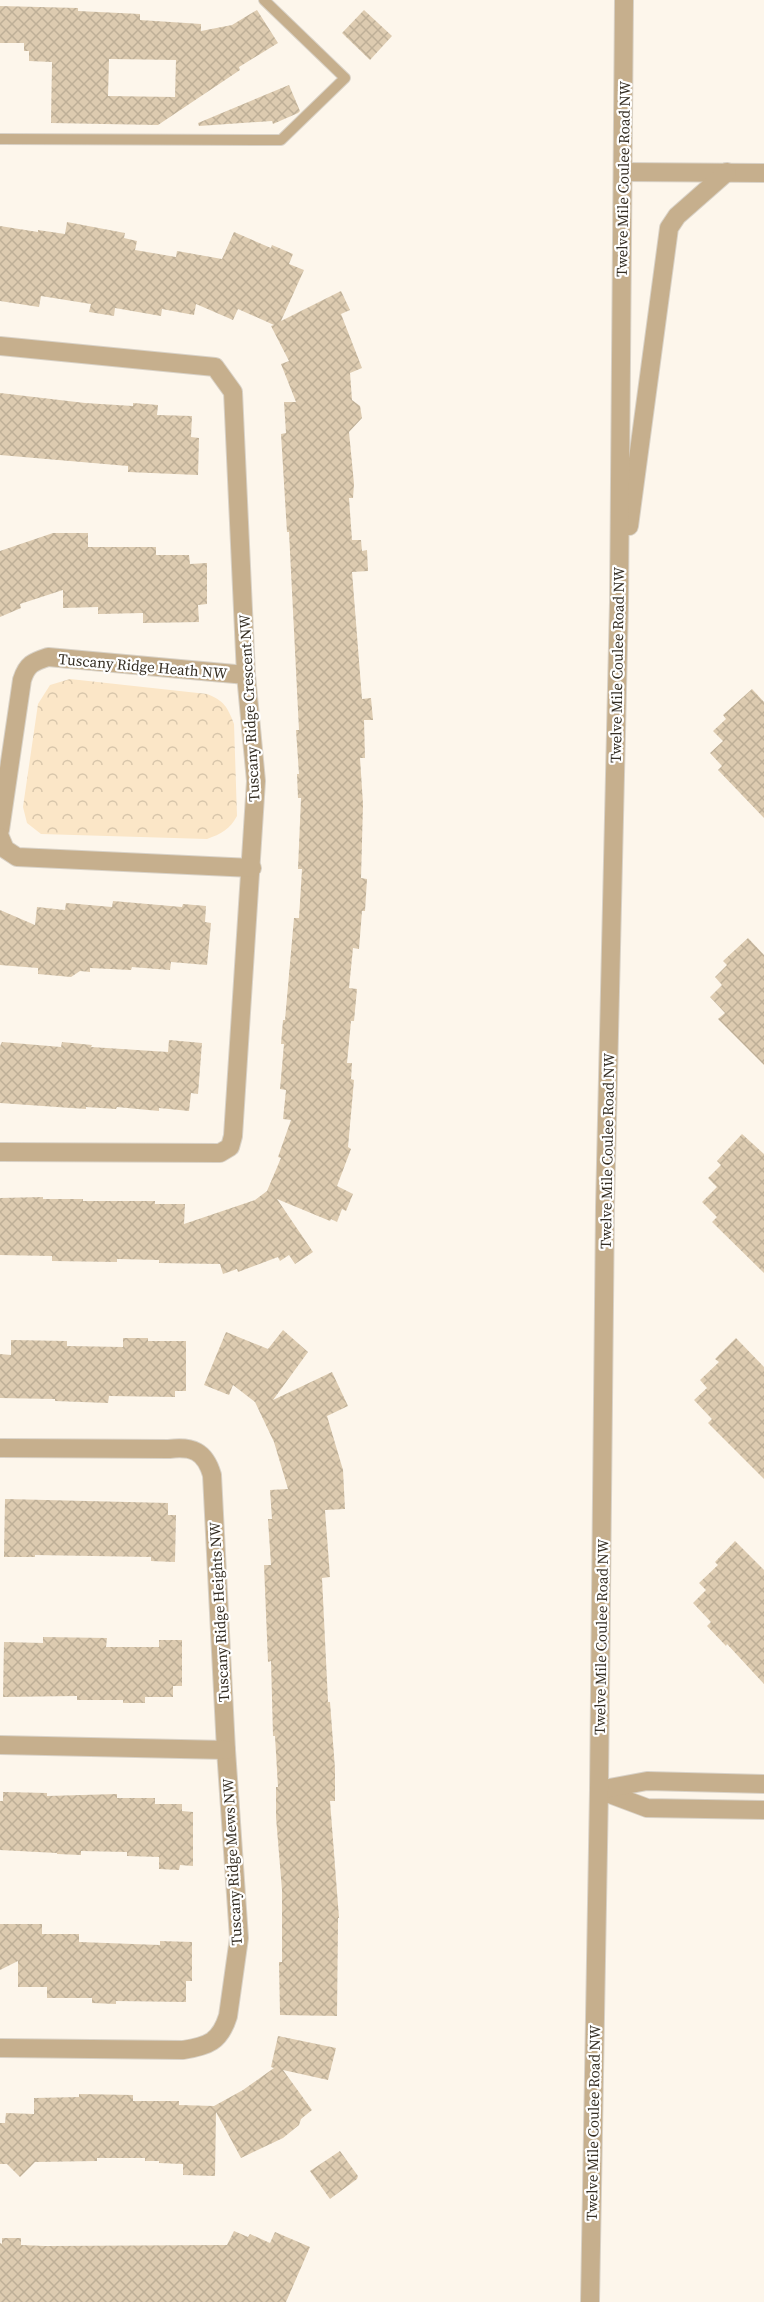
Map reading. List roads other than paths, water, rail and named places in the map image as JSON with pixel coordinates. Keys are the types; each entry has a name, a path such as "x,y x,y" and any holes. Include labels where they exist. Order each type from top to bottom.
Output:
{"street":[{"name":"Twelve Mile Coulee Road NW","path":"590,2302 599,1790 605,1207 619,603 624,0"},
{"path":"623,172 764,173"},
{"path":"619,603 669,228 677,216 727,172"},
{"name":"Tuscany Ridge Crescent NW","path":"0,346 215,367 233,392 246,675 256,781 233,1136 230,1147 220,1153 0,1152"},
{"name":"Tuscany Ridge Heath NW","path":"0,830 22,680 25,670 34,662 48,657 246,675"},
{"path":"0,837 5,849 17,857 252,868"},
{"name":"Tuscany Ridge Heights NW","path":"0,1448 184,1447 195,1451 209,1465 212,1475 226,1750"},
{"path":"0,1745 226,1750"},
{"name":"Tuscany Ridge Mews NW","path":"0,2048 183,2050 200,2047 215,2040 225,2027 239,1938 226,1750"},
{"path":"599,1790 646,1781 764,1784"},
{"path":"599,1790 647,1808 764,1810"}],"lane":[{"path":"0,139 281,140 345,78 264,0"}]}
